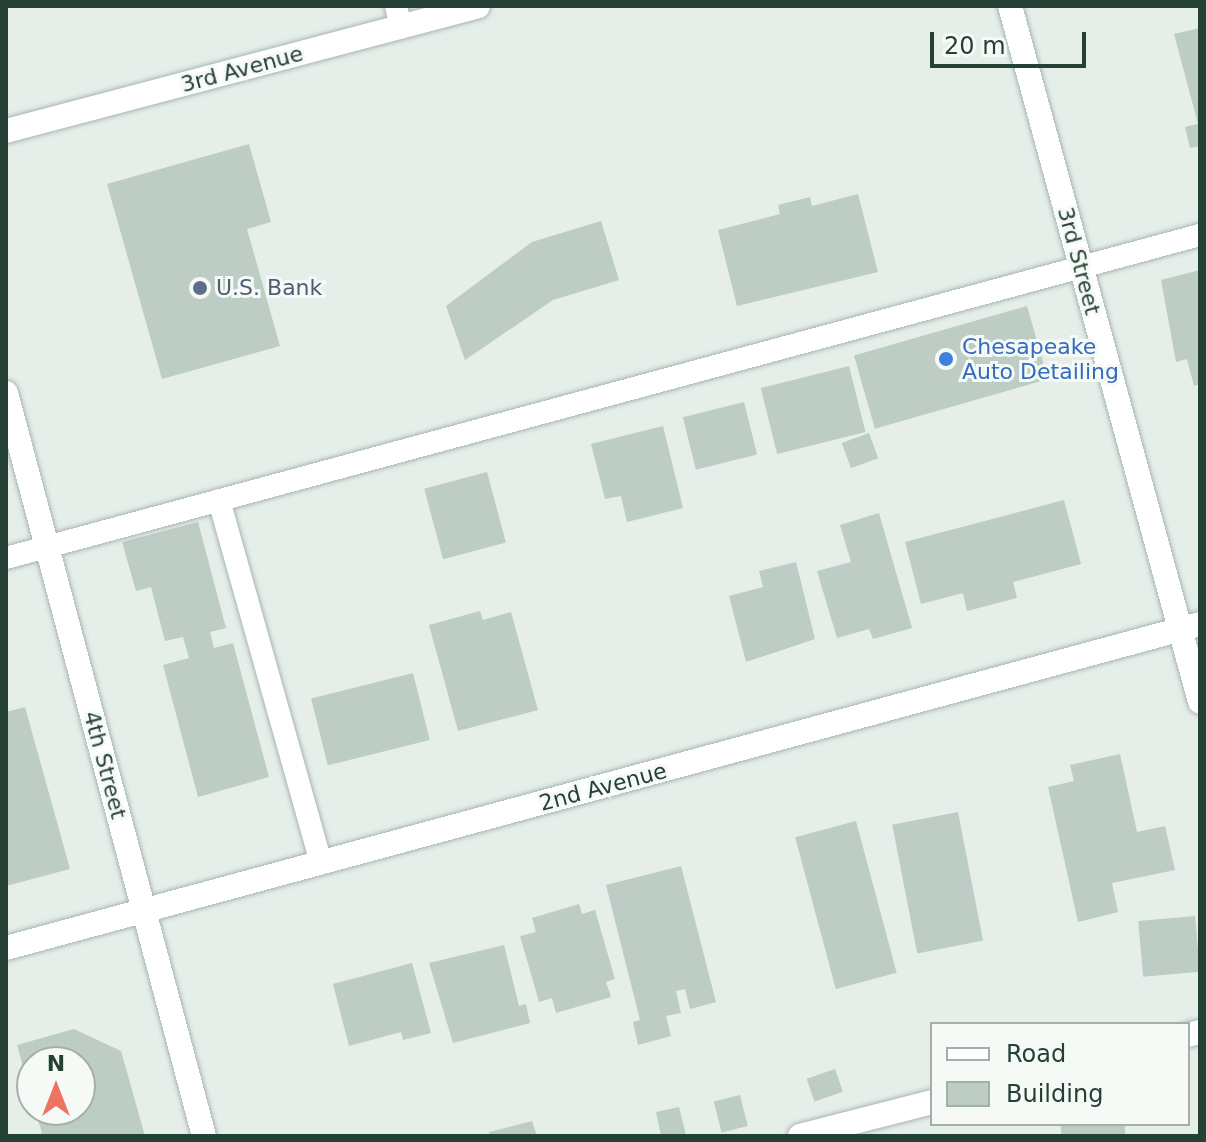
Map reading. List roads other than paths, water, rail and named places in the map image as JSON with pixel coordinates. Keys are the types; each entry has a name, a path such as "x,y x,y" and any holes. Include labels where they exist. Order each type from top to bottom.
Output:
{"street":[{"name":"3rd Avenue","path":"6,131 399,16 478,6"},
{"name":"3rd Street","path":"1010,6 1081,266 1190,627 1200,702"},
{"name":"4th Street","path":"6,393 204,1136"},
{"name":"2nd Avenue","path":"6,948 1190,627"},
{"path":"800,1136 930,1103"}],"lane":[{"path":"6,558 1200,235"},
{"path":"219,500 321,863"}],"place":[{"name":"U.S. Bank","path":"200,288"},
{"name":"Chesapeake Auto Detailing","path":"946,359"}]}
